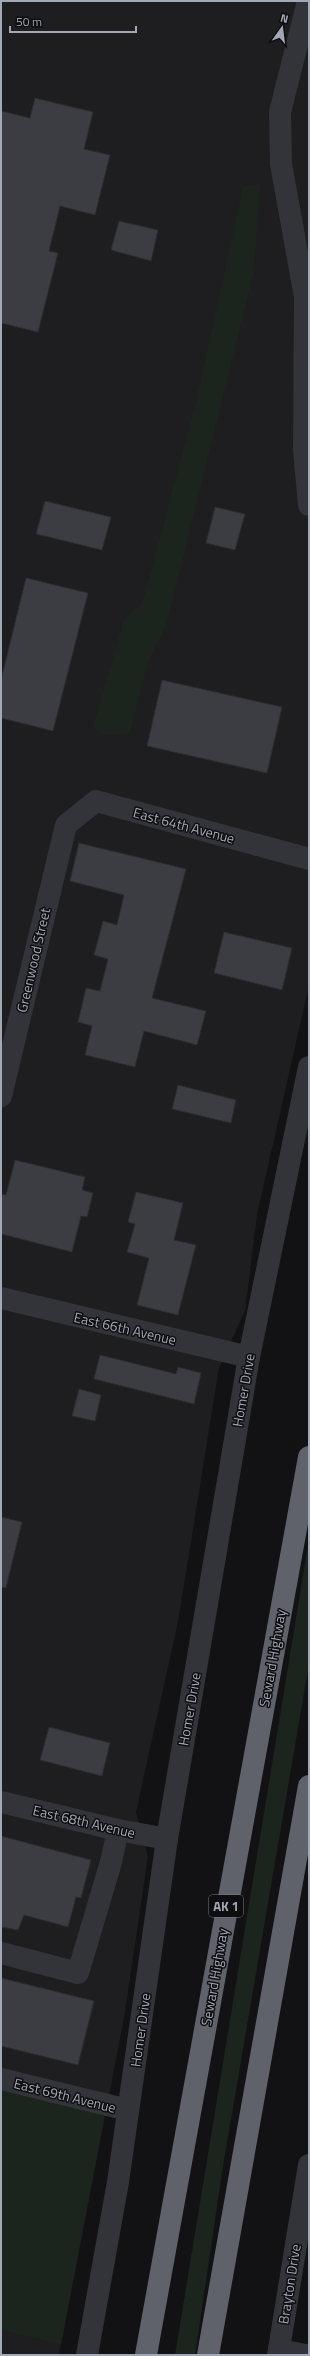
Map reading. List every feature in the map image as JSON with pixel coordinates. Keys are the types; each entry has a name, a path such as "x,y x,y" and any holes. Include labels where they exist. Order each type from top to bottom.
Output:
{"highway":[{"name":"Seward Highway","path":"146,2355 309,1457"},
{"path":"208,2355 309,1786"}],"street":[{"path":"308,1 280,112 280,120 281,164 305,297 304,450 309,505"},
{"name":"East 64th Avenue","path":"66,824 96,801 309,859"},
{"name":"Greenwood Street","path":"1,1096 66,824"},
{"name":"Homer Drive","path":"87,2355 118,2182 167,1839 249,1357 309,1067"},
{"name":"East 66th Avenue","path":"1,1298 249,1357"},
{"name":"East 68th Avenue","path":"1,1802 118,1830 167,1839"},
{"path":"1,1954 78,1973 112,1862 118,1830"},
{"name":"East 69th Avenue","path":"1,2079 128,2110"},
{"name":"Brayton Drive","path":"278,2352 309,2165"},
{"path":"278,2352 306,2355"}],"shaded area":[{"path":"1,1 309,1 309,985 257,1215 245,1311 219,1368 178,1622 136,1812 148,1857 124,2018 59,2355 1,2355"},
{"path":"260,183 254,271 167,623 148,662 130,733 102,735 93,727 124,619 142,604 197,398 243,187"},
{"path":"309,1539 309,1664 223,2166 195,2355 175,2355"},
{"path":"1,2081 106,2108 61,2344 1,2330"}],"building":[{"path":"35,98 93,112 84,149 110,155 95,215 60,206 49,251 58,253 38,332 1,323 1,111 30,118"},
{"path":"119,221 158,230 151,261 111,250"},
{"path":"45,501 111,517 102,550 36,534"},
{"path":"215,507 245,514 235,550 206,543"},
{"path":"26,578 88,593 53,731 1,718 1,680"},
{"path":"162,680 282,707 267,773 147,746"},
{"path":"79,843 186,869 152,998 206,1011 197,1045 144,1031 135,1067 85,1055 92,1026 78,1022 86,988 100,991 108,959 94,955 103,921 117,925 124,895 70,881"},
{"path":"224,932 292,948 282,990 214,973"},
{"path":"178,1085 236,1100 231,1123 172,1109"},
{"path":"15,1160 85,1177 82,1190 93,1193 87,1217 81,1216 72,1252 1,1234 1,1194 6,1195"},
{"path":"136,1192 183,1203 174,1240 196,1245 178,1315 137,1305 149,1258 127,1252 135,1224 128,1222"},
{"path":"100,1355 176,1374 178,1367 201,1373 194,1404 94,1379"},
{"path":"79,1389 101,1395 95,1421 72,1416"},
{"path":"1,1517 22,1522 6,1588 1,1587"},
{"path":"49,1727 110,1743 102,1776 40,1760"},
{"path":"1,1836 91,1860 81,1898 76,1897 68,1927 24,1915 18,1930 1,1927"},
{"path":"1,1978 94,2001 78,2065 1,2046"}]}
